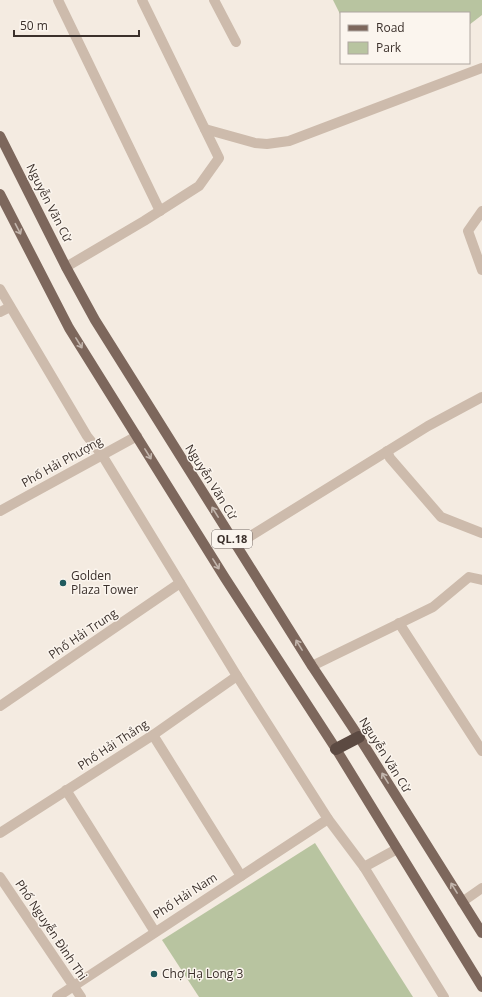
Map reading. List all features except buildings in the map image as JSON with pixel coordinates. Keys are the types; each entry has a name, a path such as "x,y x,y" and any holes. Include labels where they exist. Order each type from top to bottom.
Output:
{"highway":[{"path":"336,749 359,737"}],"main road":[{"name":"Nguyễn Văn Cừ","path":"0,136 94,320 482,933"},
{"name":"QL.18","path":"0,194 69,328 225,578 336,749 482,987"}],"street":[{"path":"58,0 160,211"},
{"path":"66,267 199,186 219,158 142,0"},
{"path":"214,0 236,42"},
{"path":"205,129 255,143 267,144 289,141 482,68"},
{"path":"482,211 468,232 482,270"},
{"path":"0,289 87,436 102,455 237,676 328,819 364,867 444,997"},
{"path":"0,312 10,307"},
{"path":"236,545 428,426 482,397"},
{"name":"Phố Hải Phượng","path":"0,511 137,436"},
{"path":"387,451 390,458 441,517 482,533"},
{"path":"312,666 433,607 469,577 482,580"},
{"name":"Phố Hải Trung","path":"0,706 180,583"},
{"path":"399,623 482,751"},
{"name":"Phố Hải Thắng","path":"0,833 153,735 237,676"},
{"path":"153,735 241,876"},
{"path":"66,790 155,932"},
{"name":"Phố Hải Nam","path":"57,997 328,819"},
{"path":"364,867 397,849"},
{"name":"Phố Nguyễn Đình Thi","path":"0,877 80,997"},
{"path":"462,902 482,888"}],"green space":[{"path":"333,0 482,0 482,15 470,24 470,12 340,12 340,14"},
{"path":"315,843 413,997 199,997 162,940"}],"place":[{"name":"Golden Plaza Tower","path":"63,583"},
{"name":"Chợ Hạ Long 3","path":"154,974"}]}
